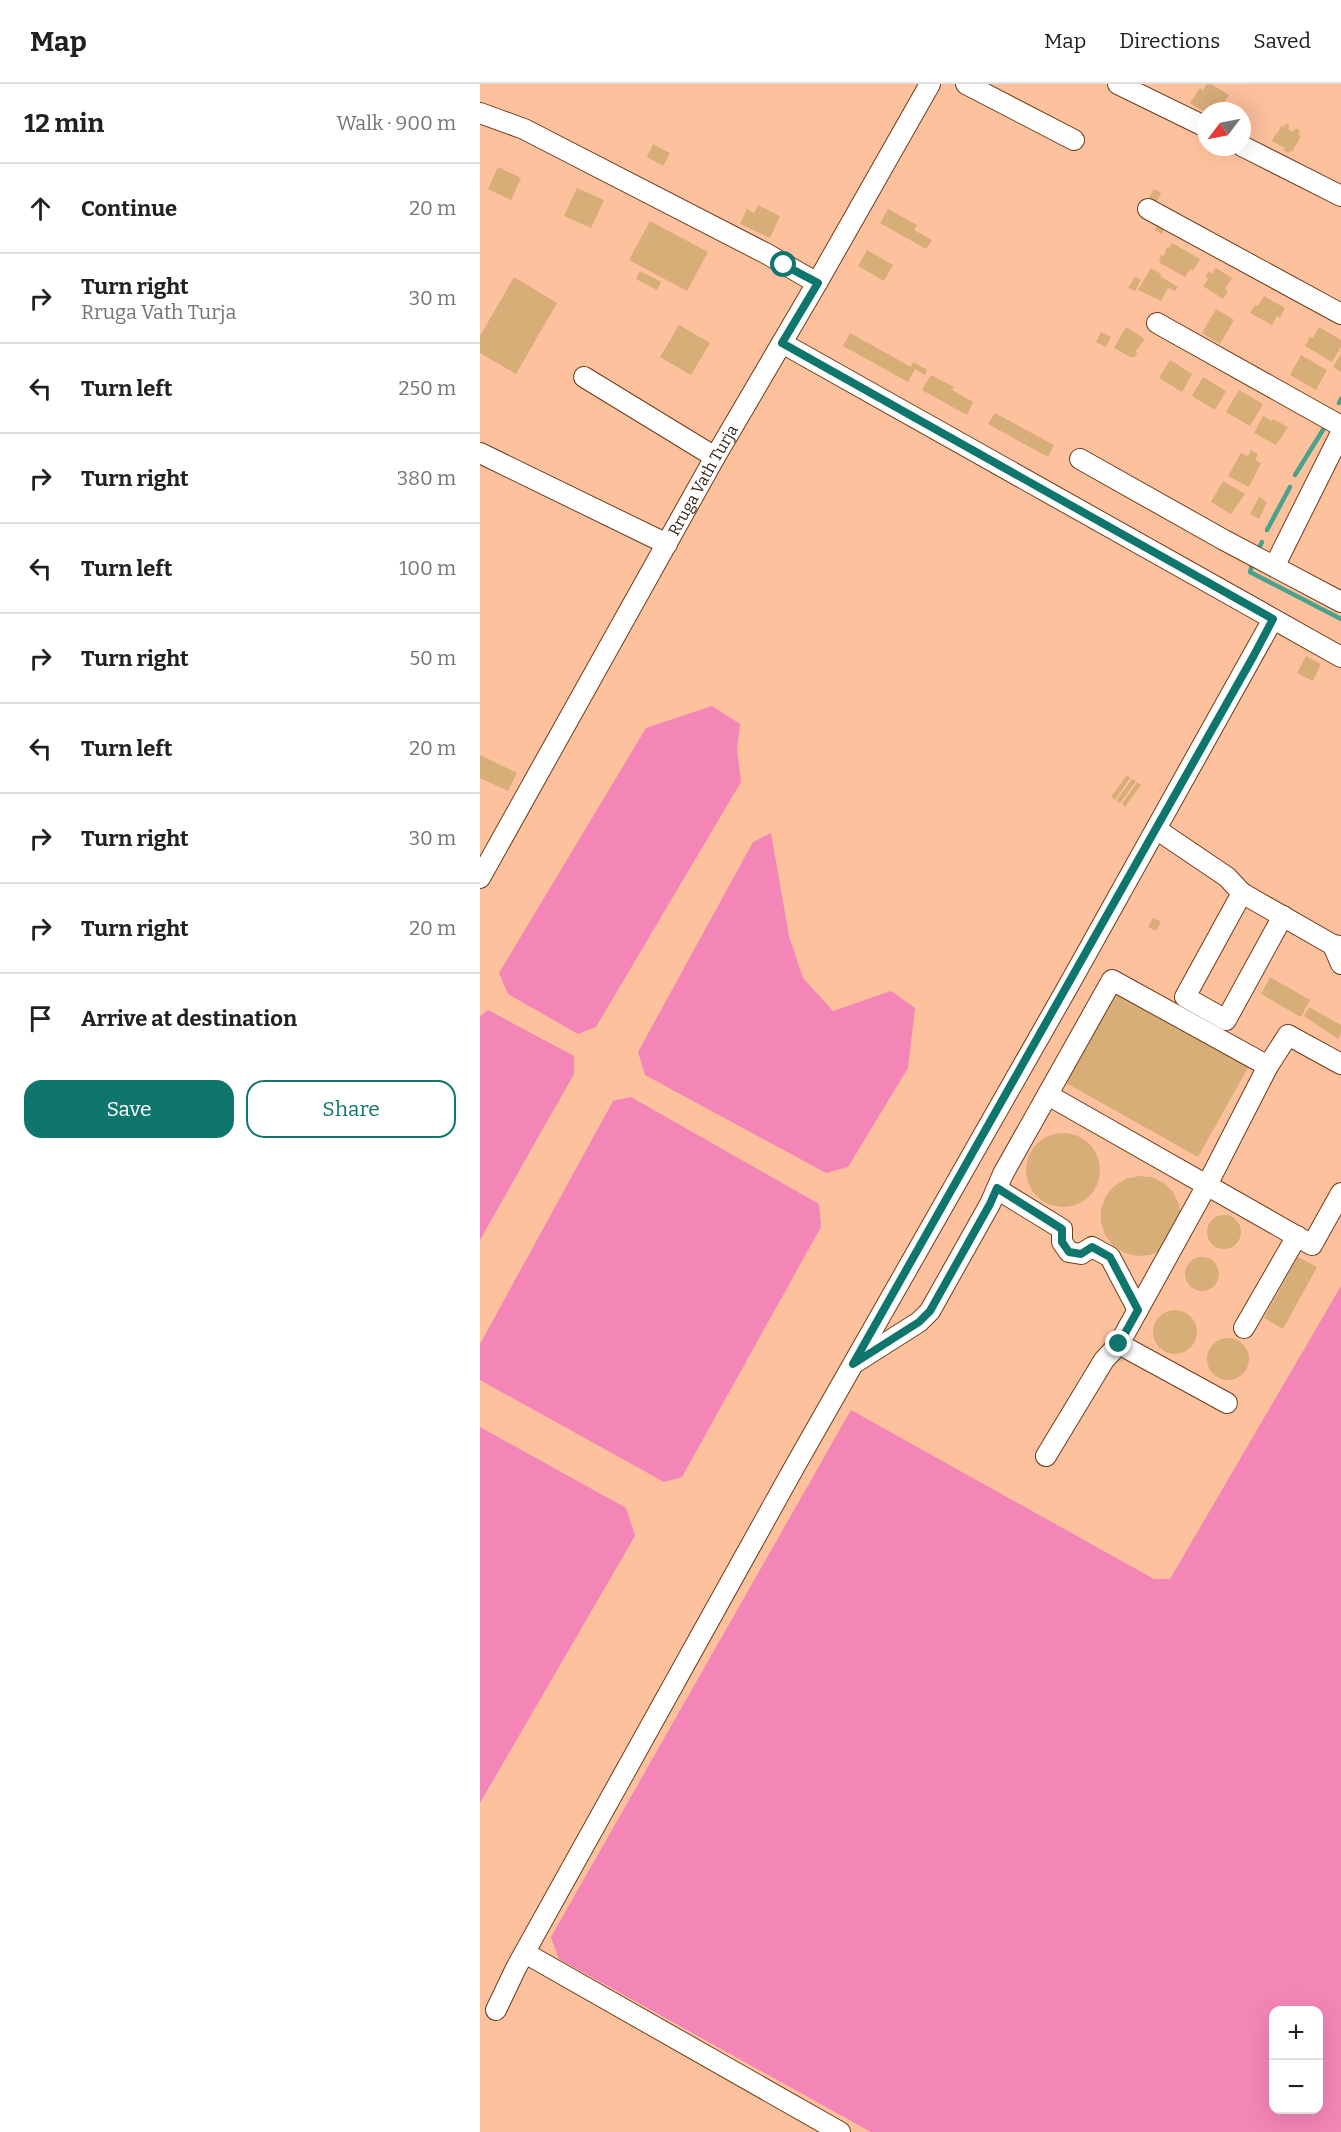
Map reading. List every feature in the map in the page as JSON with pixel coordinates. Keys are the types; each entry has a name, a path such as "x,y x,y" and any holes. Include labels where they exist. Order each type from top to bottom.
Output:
{"street":[{"name":"Rruga Vath Turja","path":"480,878 715,457 818,283 930,84"},
{"path":"966,84 1074,140"},
{"path":"1118,84 1197,123"},
{"path":"480,113 524,129 818,283"},
{"path":"1251,151 1341,196"},
{"path":"1148,209 1341,314"},
{"path":"1156,322 1341,426"},
{"path":"782,343 1341,657"},
{"path":"584,377 715,457"},
{"path":"1275,565 1339,443"},
{"path":"480,453 667,544"},
{"path":"1080,459 1242,550 1275,565 1341,602"},
{"path":"496,2010 525,1953 853,1364 1273,619"},
{"path":"1156,829 1227,877 1242,893 1337,945 1341,964"},
{"path":"1242,893 1185,997 1226,1020 1283,916"},
{"path":"853,1364 919,1322 930,1311 990,1204 1003,1174 1112,980 1268,1066"},
{"path":"1046,1456 1104,1360 1119,1344 1207,1185 1268,1066 1288,1035 1341,1064"},
{"path":"1048,1095 1312,1245 1341,1194"},
{"path":"997,1188 1062,1229 1062,1242 1069,1252 1081,1254 1092,1247 1110,1257 1138,1310"},
{"path":"1244,1328 1297,1236"},
{"path":"1119,1344 1227,1403"},
{"path":"525,1953 840,2132"}],"shaded area":[{"path":"712,706 740,724 737,749 741,782 596,1027 578,1034 508,994 499,973 646,728"},
{"path":"771,833 789,936 803,978 833,1011 891,991 915,1008 908,1068 848,1167 826,1173 645,1075 638,1052 753,842"},
{"path":"488,1010 574,1056 574,1074 480,1240 480,1016"},
{"path":"631,1097 819,1204 821,1227 682,1477 664,1482 480,1380 480,1344 613,1101"},
{"path":"1341,1286 1341,2132 871,2132 559,1959 551,1937 851,1410 1154,1579 1170,1579"},
{"path":"480,1427 626,1508 635,1536 480,1803"}],"building":[{"path":"1207,84 1211,84 1229,95 1224,102 1197,102 1197,107 1190,103 1200,88 1203,90"},
{"path":"1286,123 1290,126 1288,129 1293,132 1296,128 1300,131 1298,135 1301,136 1292,152 1288,153 1283,150 1285,148 1272,141 1281,126 1284,127"},
{"path":"653,144 670,153 663,166 647,157"},
{"path":"498,167 521,178 511,200 488,189"},
{"path":"577,188 604,200 591,228 564,216"},
{"path":"1154,189 1161,193 1155,206 1147,201"},
{"path":"758,205 780,216 770,238 740,224 747,209 754,213"},
{"path":"888,209 917,225 914,230 932,240 926,249 880,223"},
{"path":"650,221 708,252 687,291 629,260"},
{"path":"1159,222 1166,225 1162,234 1155,230"},
{"path":"1172,243 1200,259 1193,271 1190,269 1185,277 1160,263 1161,255 1164,256 1167,247 1169,248"},
{"path":"867,250 893,265 884,281 858,266"},
{"path":"1151,268 1178,287 1175,291 1168,288 1161,301 1138,290"},
{"path":"1216,268 1232,278 1225,289 1228,291 1223,299 1203,286 1208,279 1205,277 1209,271 1212,274"},
{"path":"640,271 661,282 657,290 636,279"},
{"path":"514,277 557,303 516,374 480,353 480,336"},
{"path":"1135,277 1141,280 1135,291 1128,288"},
{"path":"1264,296 1285,308 1280,318 1277,316 1272,325 1250,313"},
{"path":"1216,309 1234,320 1220,344 1202,333"},
{"path":"679,325 710,343 691,375 660,357"},
{"path":"1126,327 1145,339 1135,352 1138,353 1132,358 1114,348"},
{"path":"1319,327 1341,340 1341,347 1332,362 1305,346"},
{"path":"1101,332 1111,337 1106,347 1096,342"},
{"path":"850,333 911,367 913,362 927,370 925,375 915,369 908,382 843,346"},
{"path":"1341,354 1341,372 1333,367"},
{"path":"1301,355 1327,370 1316,390 1290,375"},
{"path":"1170,360 1192,374 1182,392 1159,378"},
{"path":"931,375 954,387 952,390 973,402 967,415 922,390"},
{"path":"1203,377 1226,391 1215,410 1192,396"},
{"path":"1239,390 1263,404 1250,426 1226,412"},
{"path":"995,413 1054,445 1048,457 988,424"},
{"path":"1263,416 1288,427 1276,445 1254,433"},
{"path":"1251,450 1258,454 1255,460 1261,463 1249,487 1228,476 1241,453 1248,456"},
{"path":"1223,481 1245,494 1231,514 1211,502"},
{"path":"1259,497 1267,502 1259,519 1250,514"},
{"path":"1306,656 1321,664 1313,681 1297,673"},
{"path":"480,755 517,773 508,791 480,778"},
{"path":"1127,775 1130,778 1115,800 1111,797"},
{"path":"1132,779 1136,781 1120,803 1116,801"},
{"path":"1137,782 1141,785 1125,807 1122,804"},
{"path":"1153,918 1161,922 1156,931 1148,927"},
{"path":"1270,977 1310,1000 1301,1017 1261,994"},
{"path":"1116,993 1249,1066 1198,1157 1066,1083"},
{"path":"1309,1007 1341,1025 1341,1034 1338,1039 1304,1016"},
{"path":"1056,1133 1070,1133 1084,1139 1094,1149 1100,1163 1100,1177 1094,1191 1084,1201 1070,1207 1056,1207 1042,1201 1032,1191 1026,1177 1026,1163 1032,1149 1042,1139"},
{"path":"1139,1176 1152,1177 1164,1183 1173,1192 1179,1204 1181,1217 1163,1250 1150,1255 1137,1256 1125,1253 1113,1246 1105,1235 1101,1222 1101,1209 1106,1196 1114,1186 1126,1179"},
{"path":"1224,1215 1236,1220 1241,1232 1236,1244 1224,1249 1212,1244 1207,1232 1212,1220"},
{"path":"1202,1257 1214,1262 1219,1274 1214,1286 1202,1291 1190,1286 1185,1274 1190,1262"},
{"path":"1298,1257 1317,1267 1283,1329 1264,1318"},
{"path":"1175,1310 1183,1311 1191,1316 1196,1324 1196,1340 1191,1348 1183,1353 1175,1354 1167,1353 1159,1348 1154,1340 1153,1332 1154,1324 1159,1316 1167,1311"},
{"path":"1228,1338 1236,1339 1243,1344 1248,1351 1248,1367 1243,1374 1236,1379 1228,1380 1220,1379 1213,1374 1208,1367 1207,1359 1208,1351 1213,1344 1220,1339"}],"waterway":[{"path":"1339,403 1341,399"},
{"path":"1295,475 1326,425"},
{"path":"1267,530 1290,487"},
{"path":"1259,548 1262,542"},
{"path":"1252,565 1250,572 1341,619"}],"route":[{"path":"784,265 818,283 782,343 1273,619 1070,983 853,1364 919,1322 930,1311 997,1188 1062,1229 1062,1242 1069,1252 1081,1254 1092,1247 1110,1257 1138,1310 1119,1344"}]}
